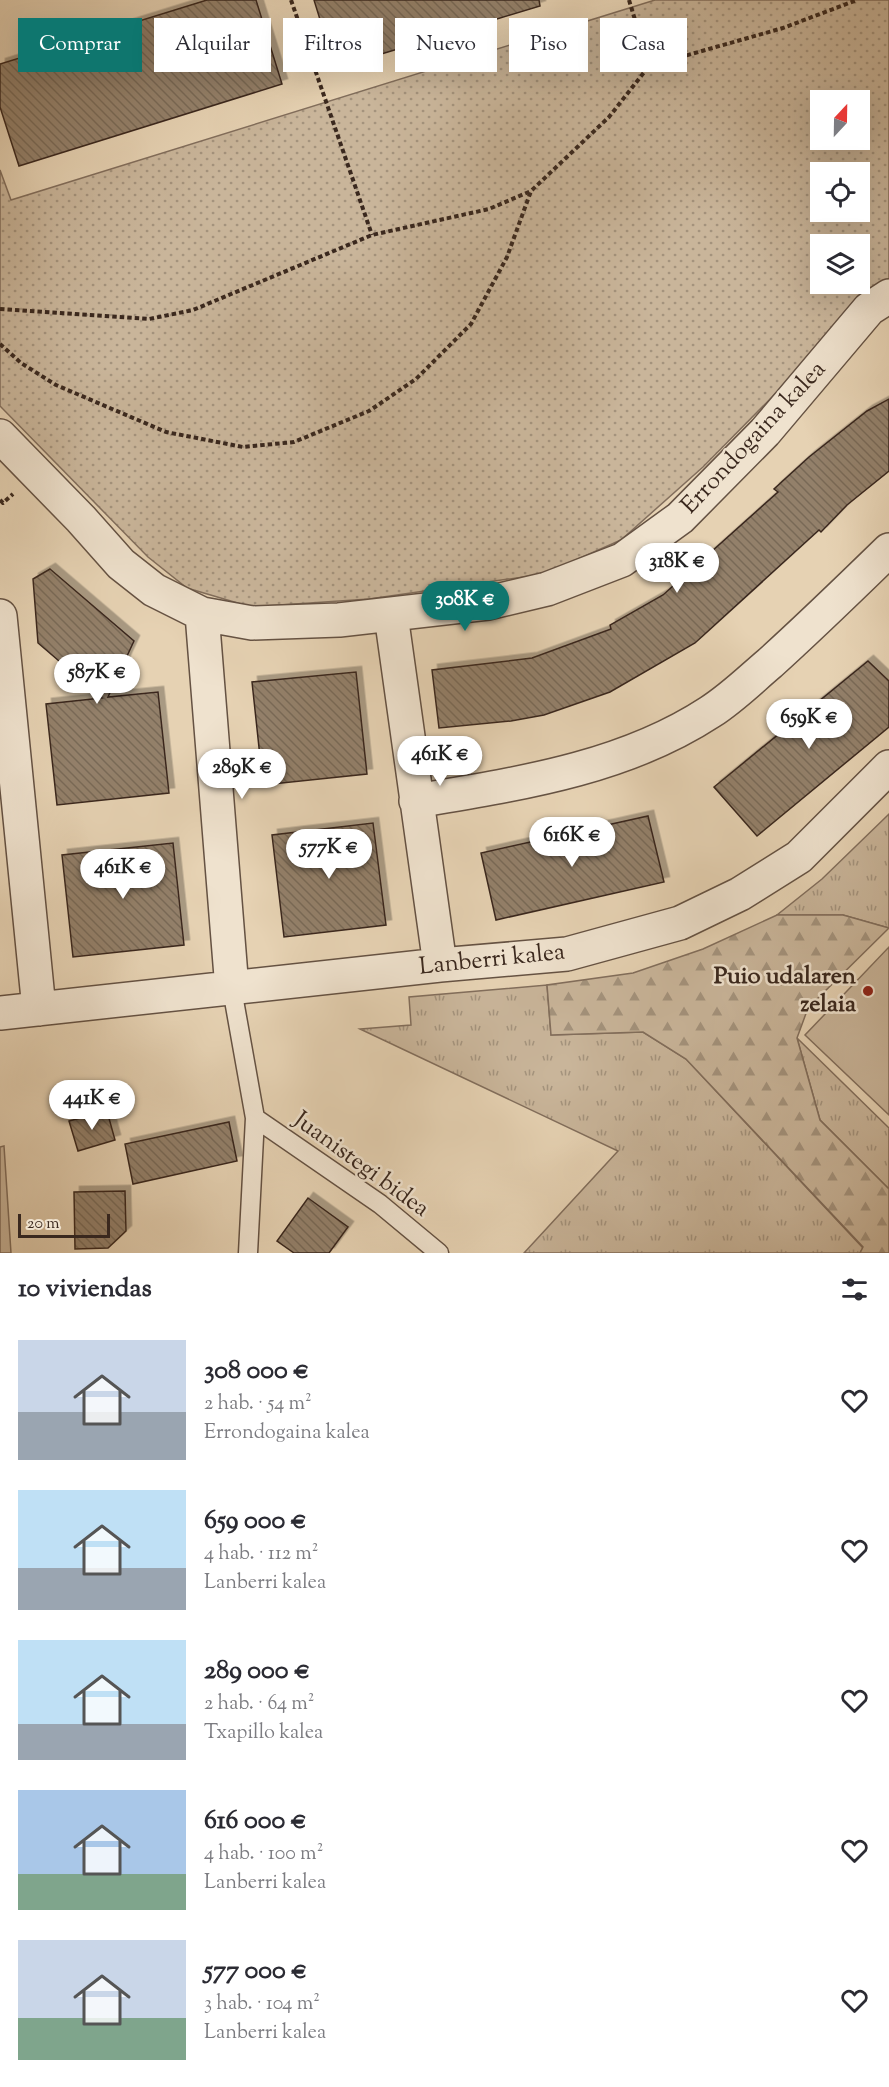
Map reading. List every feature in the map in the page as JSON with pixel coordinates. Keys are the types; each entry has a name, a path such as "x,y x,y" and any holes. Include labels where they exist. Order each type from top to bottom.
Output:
{"street":[{"name":"Errondogaina kalea","path":"0,436 122,564 154,590 202,614 252,623 339,620 488,603 547,589 622,560 680,518 765,432 869,309 889,297"},
{"path":"416,801 548,778 618,757 667,736 711,712 750,680 838,601 889,550"},
{"path":"202,614 232,989"},
{"path":"391,615 440,965"},
{"path":"0,616 39,1009"},
{"name":"Lanberri kalea","path":"0,1013 440,965 567,954 680,923 740,894 799,857 889,767"}],"lane":[{"name":"Juanistegi bidea","path":"232,989 255,1118 248,1253"},
{"name":"Juanistegi bidea","path":"255,1118 380,1204 439,1253"}],"path":[{"path":"291,0 372,235"},
{"path":"629,0 634,18"},
{"path":"687,55 783,28 857,0"},
{"path":"0,309 149,319 193,310 372,235 489,209 531,191 609,117 644,72"},
{"path":"0,344 21,363 56,385 166,432 243,447 294,442 369,411 416,379 471,324 507,257 531,191"}],"green space":[{"path":"655,0 889,0 889,281 847,311 778,391 703,467 621,540 544,574 369,599 251,607 187,588 148,557 0,406 0,170 11,200 423,72 497,72 497,49 509,45 509,72 588,72 588,21"},
{"path":"889,814 889,928 843,915 777,915 822,879"},
{"path":"777,915 843,915 889,928 808,1008 797,1038 820,1120 889,1189 889,1253 860,1253 863,1247 686,1059 643,1032 551,1035 547,985 633,973 703,949"},
{"name":"Puio udalaren zelaia","path":"889,947 889,1115 805,1035"},
{"path":"547,985 551,1035 643,1032 686,1059 863,1248 860,1253 524,1253 618,1151 360,1029 411,1025 409,997"},
{"path":"797,1038 889,1128 889,1189 820,1120"},
{"path":"4,1146 11,1253 0,1253 0,1147"}],"building":[{"path":"207,0 256,0 262,18 154,18 154,72 271,72 271,48 282,84 19,166 0,107 0,64 18,58 18,72 142,72 142,20"},
{"path":"314,0 539,0 540,6 497,19 395,18 395,50 383,53 383,18 320,18"},
{"path":"889,399 889,471 847,505 821,532 819,530 695,643 610,692 544,715 511,721 439,728 432,670 532,658 611,629 610,625 663,595 778,492 774,489 809,457 867,411"},
{"path":"50,569 134,641 108,697 158,692 169,793 57,805 46,704 102,698 38,643 33,579"},
{"path":"868,661 889,681 889,727 757,836 714,787"},
{"path":"356,672 367,774 263,785 252,682"},
{"path":"648,816 664,882 496,920 481,853"},
{"path":"373,823 386,925 284,937 272,835"},
{"path":"173,843 184,945 73,957 62,855"},
{"path":"107,1111 115,1140 78,1151 69,1121"},
{"path":"229,1122 237,1161 133,1184 125,1144"},
{"path":"125,1191 126,1231 108,1248 75,1249 74,1192"},
{"path":"308,1198 348,1227 329,1253 294,1253 277,1241"}],"place":[{"name":"Puio udalaren zelaia","path":"868,991"}]}
